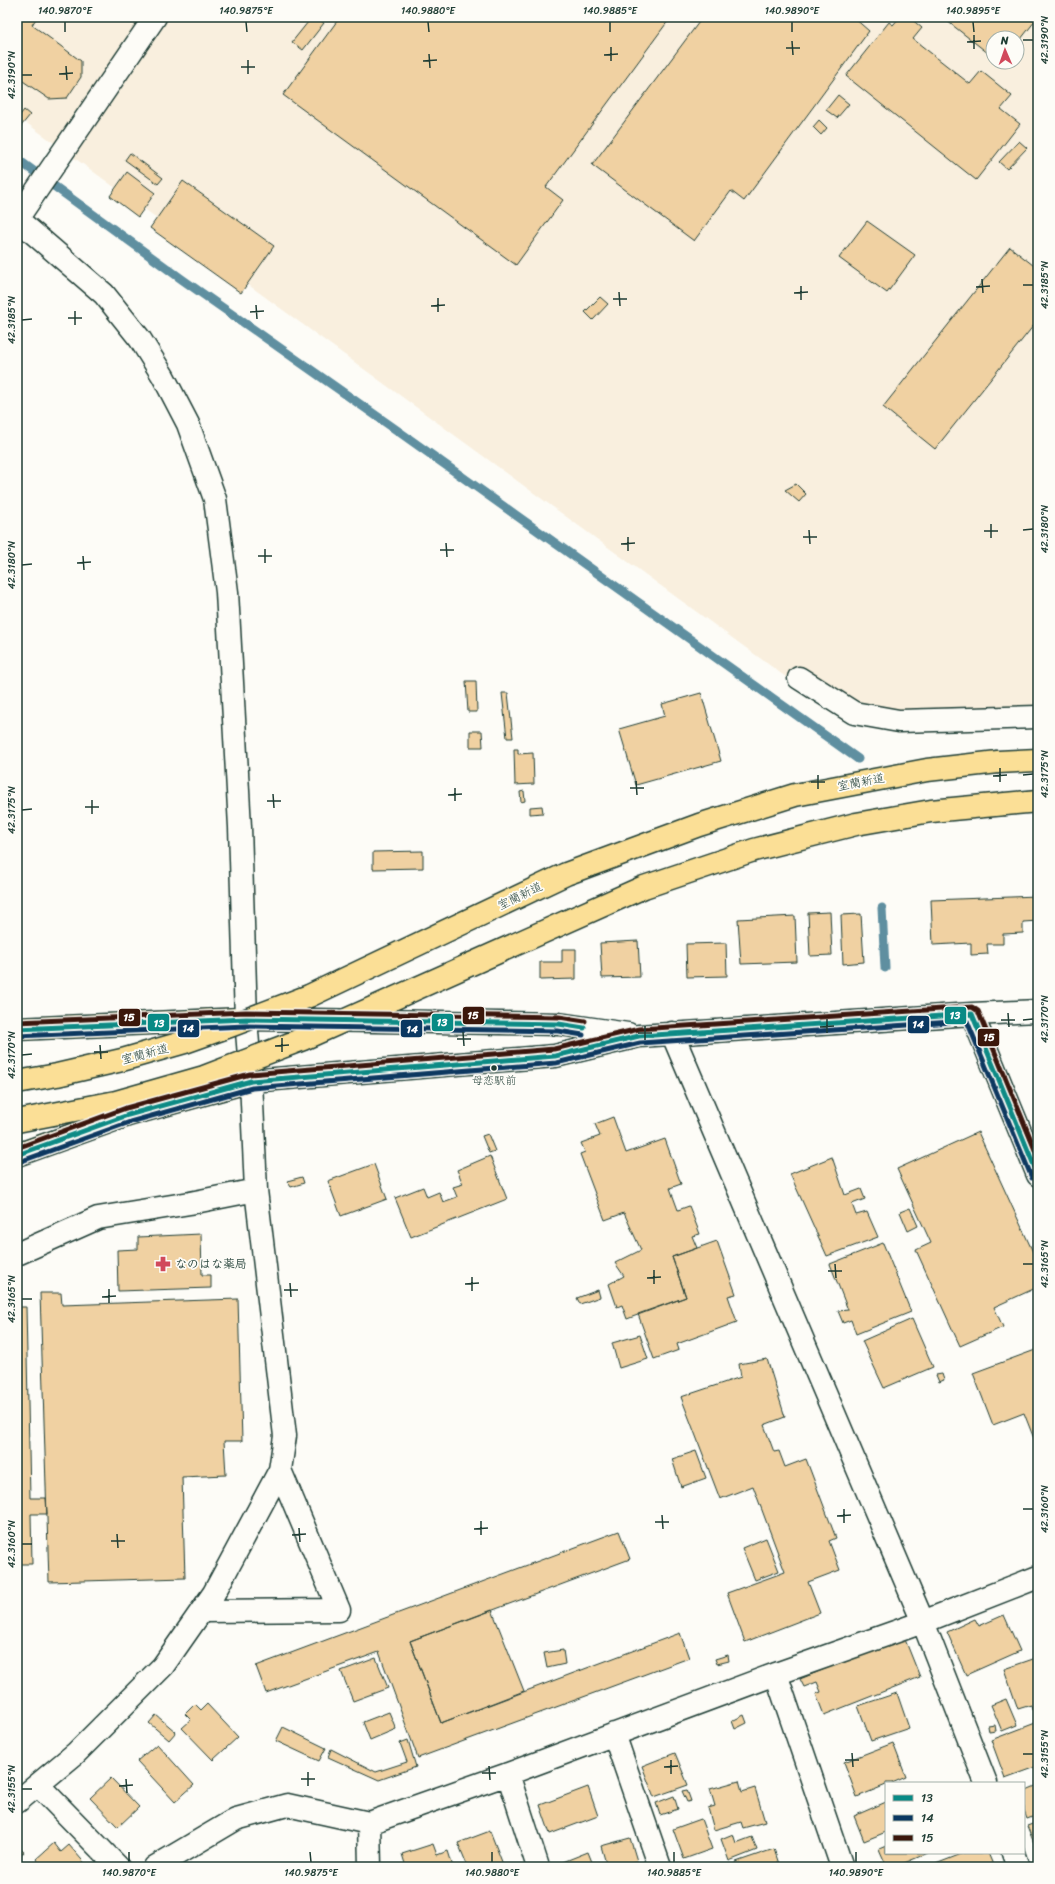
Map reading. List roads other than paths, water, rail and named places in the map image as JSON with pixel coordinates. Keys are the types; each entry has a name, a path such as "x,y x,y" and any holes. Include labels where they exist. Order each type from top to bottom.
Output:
{"highway":[{"name":"室蘭新道","path":"17,1082 58,1075 122,1060 193,1040 309,996 566,874 706,823 795,795 927,770 998,762 1038,760"},
{"path":"17,1121 116,1102 204,1077 303,1039 644,887 754,850 856,824 931,811 1038,801"},
{"path":"17,1029 246,1019"},
{"path":"17,1155 128,1115 251,1081"}],"street":[{"path":"17,1802 76,1753 163,1666 214,1593 280,1470 285,1436 256,1190 251,1081 246,1019 240,828 225,576 215,499 188,424 163,376 140,339 104,294 17,219 154,17"},
{"path":"799,678 854,714 899,721 1038,717"},
{"path":"251,1081 555,1056 639,1036 672,1033 1038,1011"},
{"path":"972,1014 1038,1175"},
{"path":"246,1019 559,1024 639,1036"},
{"path":"672,1033 923,1622 986,1782"},
{"path":"17,1254 98,1218 190,1203 256,1190"},
{"path":"202,1610 339,1610 280,1470"},
{"path":"155,1867 236,1819 286,1805 369,1823 508,1774 776,1674 923,1622 1038,1577"},
{"path":"776,1674 842,1867"},
{"path":"614,1734 660,1867"},
{"path":"508,1774 538,1867"},
{"path":"38,1785 118,1867"},
{"path":"369,1823 370,1867"},
{"path":"1013,1854 1018,1867"}],"waterway":[{"path":"17,159 183,280 398,431 858,759"},
{"path":"882,908 885,968"}],"place":[{"name":"母恋駅前","path":"494,1068"},
{"name":"なのはな薬局","path":"163,1264"}]}
